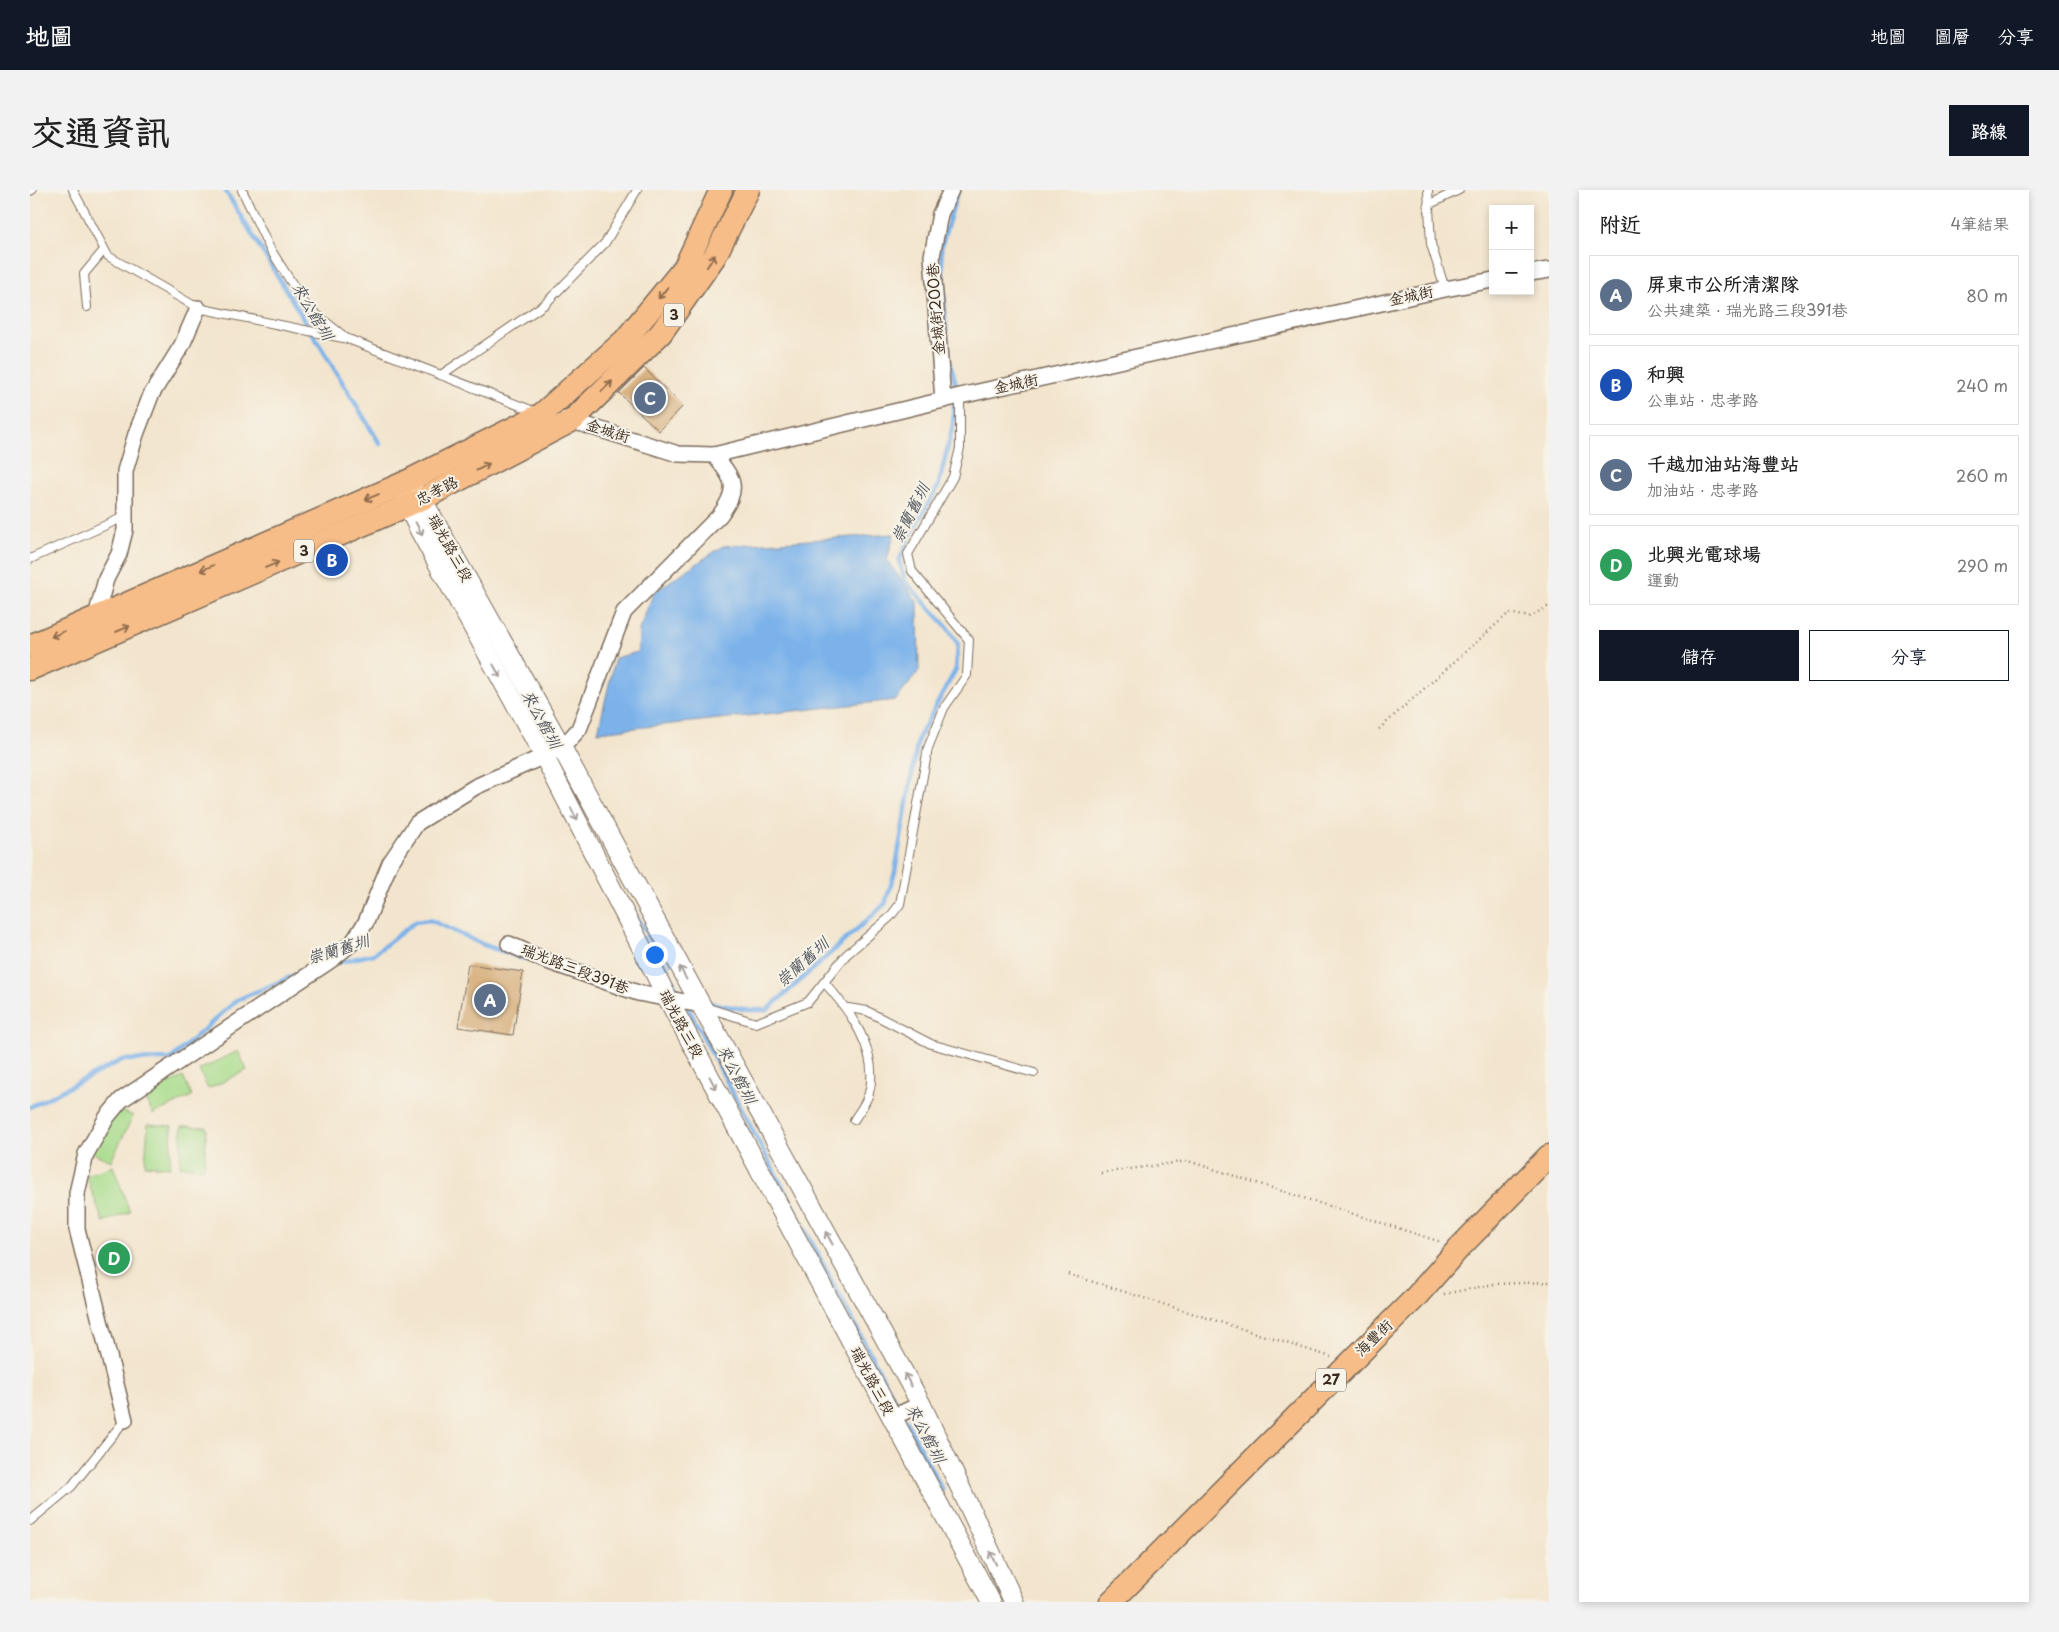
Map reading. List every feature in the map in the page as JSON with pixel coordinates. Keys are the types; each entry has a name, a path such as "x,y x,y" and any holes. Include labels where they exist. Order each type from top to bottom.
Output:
{"main road":[{"name":"忠孝路","path":"30,646 404,483 542,414 625,340 685,267 721,190"},
{"name":"忠孝路","path":"30,669 415,502 573,420 661,333 715,256 748,190"},
{"name":"海豐街","path":"1111,1602 1348,1362 1414,1299 1459,1248 1549,1156"}],"street":[{"name":"金城街200巷","path":"942,400 932,256 940,214 951,190"},
{"path":"1534,272 1549,270"},
{"name":"金城街","path":"542,414 573,420 678,454 714,455 942,400 1446,288 1489,281"},
{"path":"90,644 95,617 106,579 119,554 125,530 125,471 136,434 151,395 182,345 198,308"},
{"path":"125,1420 77,1228 77,1193 86,1154 107,1117 121,1100 331,960 353,942 366,922 390,863 417,823 476,787 562,748 579,729 624,612 720,515 730,501 733,484 730,474 714,455"},
{"name":"瑞光路三段","path":"404,483 562,748 921,1404 1014,1602"},
{"name":"瑞光路三段","path":"415,502 668,999 991,1602"},
{"name":"瑞光路三段391巷","path":"509,944 544,960 638,993 701,1005"},
{"path":"891,1418 921,1404"}],"lane":[{"path":"73,190 108,256 198,308 348,339 542,414"},
{"path":"242,190 269,247 307,307 348,339"},
{"path":"441,375 545,304 606,243 637,190"},
{"path":"1428,190 1431,244 1446,288"},
{"path":"1428,205 1459,190"},
{"path":"87,307 84,274 104,250"},
{"path":"701,1005 756,1023 808,1002 846,956 890,917 900,904 928,748 944,708 967,675 969,640 912,571 908,554 952,477 960,448 960,396"},
{"path":"30,559 124,517"},
{"path":"824,982 848,1008 870,1057 869,1093 854,1120"},
{"path":"848,1008 867,1011 932,1044 1034,1073"},
{"path":"30,1521 71,1488 125,1420"}],"path":[{"path":"1379,729 1509,613 1529,617 1549,606"},
{"path":"1101,1173 1188,1161 1459,1248"},
{"path":"1068,1274 1348,1362"},
{"path":"1441,1294 1494,1284 1549,1282"}],"green space":[{"path":"238,1051 247,1070 208,1089 199,1070"},
{"path":"183,1077 192,1096 153,1114 144,1095"},
{"path":"107,1104 133,1116 111,1161 86,1150"},
{"path":"148,1124 172,1126 170,1167 145,1165"},
{"path":"182,1126 207,1127 204,1168 180,1166"},
{"path":"113,1166 130,1212 103,1222 86,1175"}],"water":[{"path":"894,534 887,560 918,603 919,671 896,700 598,732 615,658 638,652 639,630 654,592 723,546"}],"building":[{"path":"644,368 683,406 659,431 619,393"},
{"path":"468,964 523,972 513,1035 458,1027"}],"waterway":[{"name":"來公館圳","path":"225,190 380,444"},
{"name":"崇蘭舊圳","path":"704,1002 749,1010 767,1010 885,904 895,872 918,739 956,669 958,644 947,627 905,581 899,561 909,537 938,487 953,425 955,380 948,355 941,247 958,190"},
{"name":"來公館圳","path":"633,910 682,997"},
{"name":"崇蘭舊圳","path":"336,963 374,954 415,922 430,920 484,945 525,959"},
{"name":"崇蘭舊圳","path":"30,1107 122,1060 171,1059 237,1000 302,972"},
{"name":"來公館圳","path":"687,1006 942,1490"}],"place":[{"name":"千越加油站海豐站","path":"650,398"},
{"name":"和興","path":"332,560"},
{"name":"屏東市公所清潔隊","path":"490,1000"},
{"name":"北興光電球場","path":"114,1258"}]}
